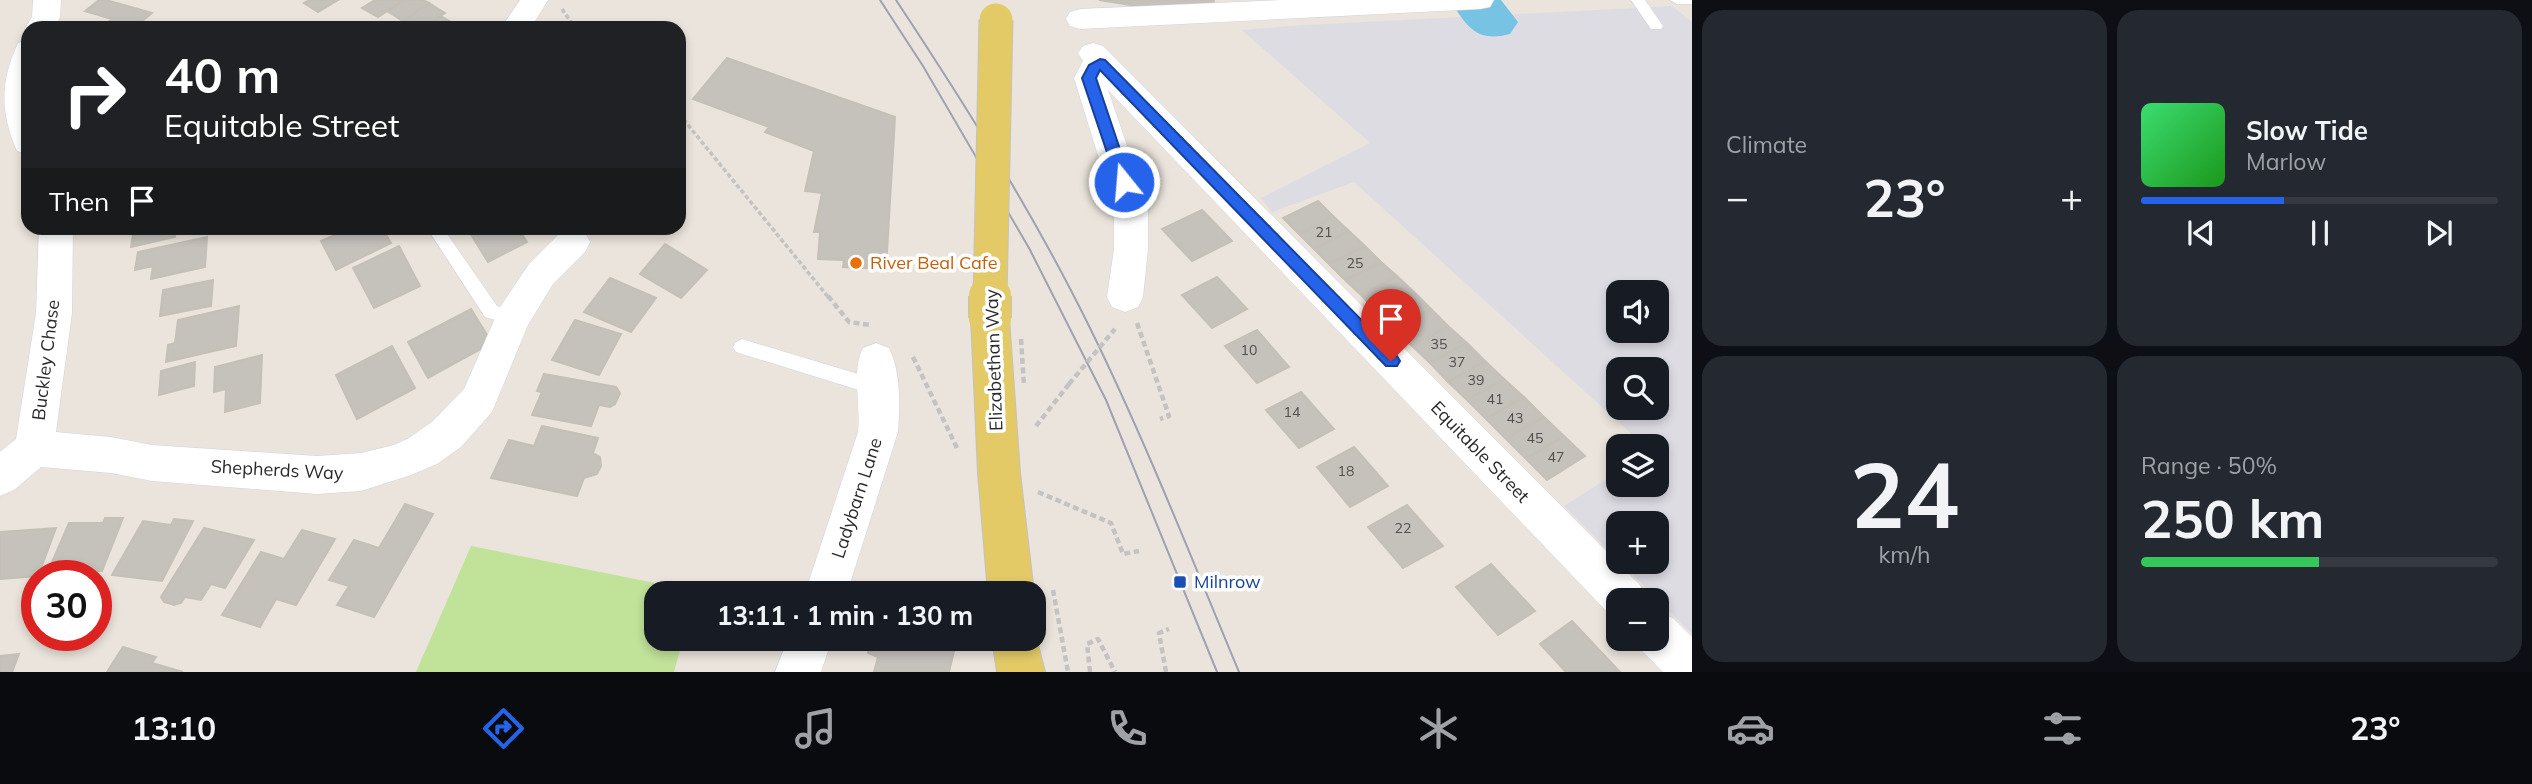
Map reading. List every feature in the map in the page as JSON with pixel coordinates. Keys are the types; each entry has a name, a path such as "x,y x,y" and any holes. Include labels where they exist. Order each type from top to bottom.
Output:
{"main road":[{"name":"Elizabethan Way","path":"998,10 990,318 999,473 1010,581"},
{"path":"1017,651 1021,672"}],"street":[{"path":"44,21 47,0"},
{"path":"520,21 534,0"},
{"path":"1078,10 1480,0"},
{"name":"Equitable Street","path":"1078,10 1084,41 1100,63 1613,588"},
{"path":"0,47 21,45"},
{"path":"1100,63 1089,78 1131,207 1130,307"},
{"path":"21,65 17,74 13,112 21,129"},
{"name":"Buckley Chase","path":"34,448 67,335 54,313 56,235"},
{"name":"Shepherds Way","path":"34,448 193,466 317,475 361,472 423,451 447,434 478,400 513,318 541,274 573,242"},
{"name":"Ladybarn Lane","path":"830,581 878,432 885,356"},
{"path":"0,477 34,448"},
{"path":"1669,646 1692,669"},
{"path":"798,672 806,651"}],"lane":[{"path":"1638,0 1656,26"},
{"path":"1677,0 1692,0"},
{"path":"440,235 491,312 513,318"},
{"path":"742,347 885,356"}],"path":[{"path":"686,123 849,322 885,356 962,457"},
{"path":"1130,307 1169,416 1160,419"},
{"path":"1035,427 1115,329"},
{"path":"1037,504 1035,491 1111,523 1123,554 1139,551"},
{"path":"1051,582 1068,672"},
{"path":"1166,672 1159,633 1169,629"},
{"path":"1090,672 1087,644 1098,639 1115,672"}],"shaded area":[{"path":"1672,6 1692,22 1692,634 1669,611 1669,588 1646,588 1632,574 1669,574 1669,511 1606,511 1606,548 1564,506 1606,479 1606,497 1669,497 1669,434 1632,434 1616,420 1669,420 1669,357 1606,357 1606,411 1354,182 1272,212 1261,198 1370,143 1242,30"}],"green space":[{"path":"471,546 645,581 644,651 680,651 674,672 416,672"}],"building":[{"path":"99,0 106,0 152,13 142,21 110,21 112,19 85,11"},
{"path":"309,0 338,0 318,12 304,3"},
{"path":"375,0 404,0 378,17 362,8"},
{"path":"404,0 423,0 429,3 403,21 387,11"},
{"path":"1099,0 1214,0 1213,6 1137,9 1137,6"},
{"path":"429,3 445,13 433,21 403,21"},
{"path":"441,16 449,21 433,21"},
{"path":"727,58 895,117 886,269 843,267 844,260 818,259 820,232 814,232 822,193 805,191 814,151 765,132 769,127 693,99"},
{"path":"1318,201 1334,217 1299,234 1283,218"},
{"path":"1202,210 1232,241 1192,261 1162,229"},
{"path":"1334,217 1349,231 1314,249 1299,234"},
{"path":"1349,231 1365,246 1329,264 1314,249"},
{"path":"133,235 175,235 175,237 131,247"},
{"path":"335,235 386,235 391,243 336,270 321,241"},
{"path":"471,235 522,235 527,242 488,262"},
{"path":"207,237 205,267 151,279 153,266 135,270 138,252"},
{"path":"665,244 707,270 681,298 640,274"},
{"path":"399,246 420,286 374,308 353,268"},
{"path":"1365,246 1381,262 1345,280 1329,264"},
{"path":"1381,262 1397,276 1361,295 1345,280"},
{"path":"1397,276 1414,292 1377,312 1361,295"},
{"path":"1217,277 1247,309 1212,328 1182,295"},
{"path":"610,278 656,298 631,332 584,312"},
{"path":"213,280 211,306 160,316 163,290"},
{"path":"1414,292 1431,309 1394,329 1377,312"},
{"path":"239,306 236,346 166,362 168,345 175,343 178,320"},
{"path":"471,309 492,343 428,378 408,342"},
{"path":"1431,309 1448,326 1412,346 1394,329"},
{"path":"575,320 621,334 599,375 552,360"},
{"path":"1448,326 1467,343 1430,363 1412,346"},
{"path":"1257,330 1289,367 1257,383 1225,346"},
{"path":"1467,343 1485,361 1448,382 1430,363"},
{"path":"392,346 415,388 357,419 336,375"},
{"path":"262,355 260,403 225,412 226,389 214,392 215,367"},
{"path":"1485,361 1504,379 1467,400 1448,382"},
{"path":"195,362 194,386 159,395 161,371"},
{"path":"544,374 616,387 620,393 615,404 610,407 599,405 591,426 532,415 542,392 537,391"},
{"path":"1504,379 1524,397 1486,419 1467,400"},
{"path":"1301,392 1334,429 1299,448 1266,410"},
{"path":"1524,397 1544,417 1506,439 1486,419"},
{"path":"1544,417 1564,436 1526,459 1506,439"},
{"path":"542,426 598,438 593,453 600,457 601,466 597,474 584,478 577,496 491,478 509,440 534,446"},
{"path":"1564,436 1585,456 1547,480 1526,459"},
{"path":"1354,447 1388,486 1350,507 1317,467"},
{"path":"405,504 433,514 374,617 337,605 349,586 329,580 354,540 379,548"},
{"path":"1407,505 1443,546 1403,568 1368,527"},
{"path":"105,518 123,518 106,560 53,560 69,523 103,523"},
{"path":"174,519 193,521 162,581 112,575 143,521 171,525"},
{"path":"56,528 44,560 21,560 21,577 0,579 0,532"},
{"path":"204,528 254,540 225,588 211,584 201,600 185,597 181,603 174,605 164,602 161,597"},
{"path":"302,530 335,539 296,605 276,599 260,627 222,615 261,552 284,559"},
{"path":"1491,564 1535,611 1498,635 1456,587"},
{"path":"1572,621 1620,672 1566,672 1540,644"},
{"path":"123,647 156,657 152,663 183,672 107,672"},
{"path":"954,651 949,672 874,672 878,657 868,653"},
{"path":"19,654 12,672 0,672 0,656"}],"waterway":[{"path":"1474,0 1493,22"}],"tram line":[{"path":"880,0 923,66 1029,248 1106,400 1217,672"},
{"path":"896,0 998,161 1090,328 1130,413 1239,672"}],"place":[{"name":"River Beal Cafe","path":"856,263"},
{"name":"Milnrow","path":"1180,582"}],"route":[{"path":"1124,182 1089,78 1100,63 1391,361"}]}
